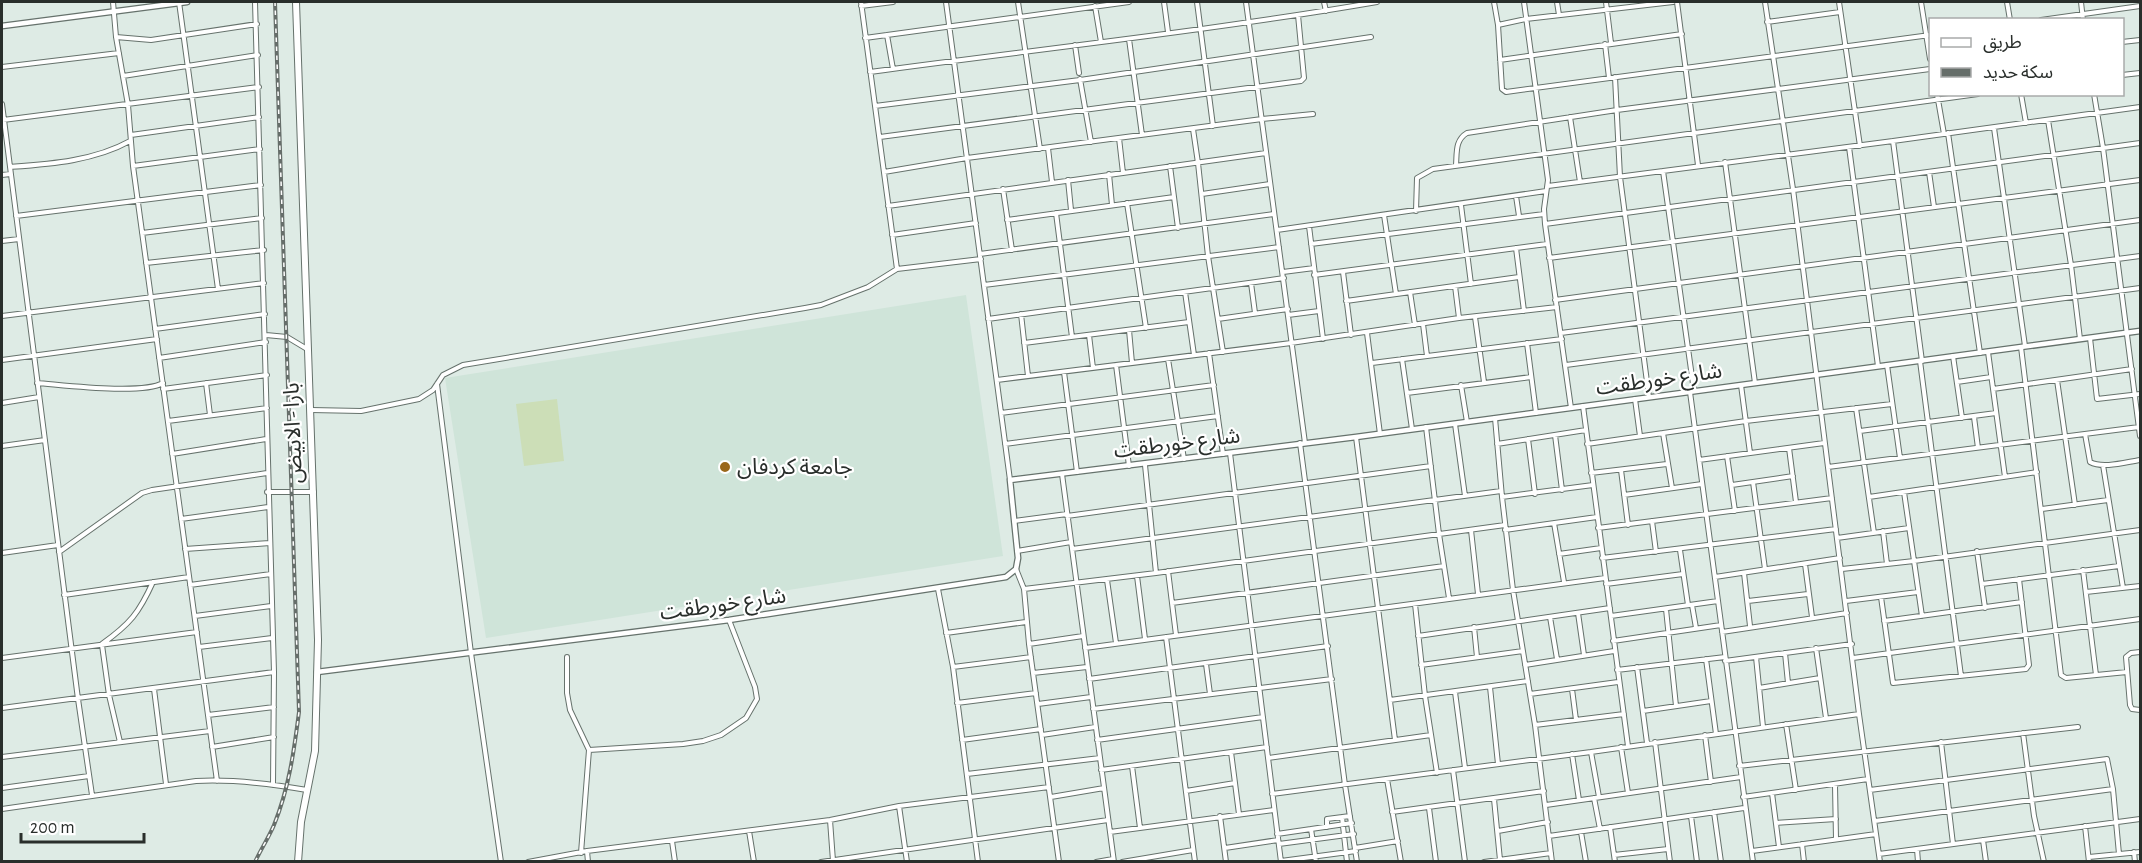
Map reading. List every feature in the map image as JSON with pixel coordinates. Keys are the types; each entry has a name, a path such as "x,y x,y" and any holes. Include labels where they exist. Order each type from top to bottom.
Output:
{"main road":[{"name":"بارا - الابيض","path":"296,2 314,492 317,672 315,751 301,822 298,861"}],"street":[{"path":"113,2 116,37 128,105 133,166 218,782"},
{"path":"179,2 218,289"},
{"path":"2,26 187,2"},
{"path":"255,2 264,250 267,492 274,672 273,785"},
{"path":"893,2 861,4 897,269"},
{"path":"946,2 1010,480 1017,550 1016,569 1024,589 1026,622 1059,861"},
{"path":"1018,2 1040,149"},
{"path":"1062,2 1063,10"},
{"path":"865,38 1128,2"},
{"path":"1164,2 1168,32"},
{"path":"1197,2 1213,126"},
{"path":"1246,2 1284,278 1309,518 1357,861"},
{"path":"1324,2 1326,11"},
{"path":"870,72 1129,39 1377,2"},
{"path":"1494,2 1503,91 1929,36 1921,2 1926,2"},
{"path":"1524,2 1544,154 1547,188 1544,214 1547,244 1571,408"},
{"path":"1557,2 1559,15"},
{"path":"1606,2 1611,43"},
{"path":"1498,25 1526,19 1675,2 1682,34 1698,165"},
{"path":"1765,2 1781,122 1793,189 1815,375 1880,861"},
{"path":"1839,2 1860,146"},
{"path":"2007,2 2010,18"},
{"path":"2081,2 2083,18"},
{"path":"1095,6 1101,42"},
{"path":"2055,18 2140,6"},
{"path":"1767,22 1840,12"},
{"path":"880,137 1303,80 1298,15"},
{"path":"116,37 144,40 257,24"},
{"path":"1500,60 1682,34"},
{"path":"887,35 892,69"},
{"path":"875,106 1030,87 1080,77 1253,56 1371,37"},
{"path":"1129,39 1142,135"},
{"path":"2124,42 2140,40"},
{"path":"1605,44 1609,78"},
{"path":"1075,45 1091,142"},
{"path":"2,67 119,53"},
{"path":"123,76 189,64 258,56"},
{"path":"1456,165 1457,145 1461,136 1467,133 1617,110 1929,69"},
{"path":"2124,75 2140,73"},
{"path":"1615,77 1620,177 1649,397"},
{"path":"3,120 259,87"},
{"path":"1937,96 1953,168 1980,353"},
{"path":"1416,211 1417,178 1433,169 1965,96"},
{"path":"2021,96 2026,123"},
{"path":"2094,96 2132,369 2138,394 2140,436"},
{"path":"2,104 71,649 92,795"},
{"path":"1277,230 1461,205 1580,182 1698,165 1860,146 2140,107"},
{"path":"884,172 967,158 1312,114"},
{"path":"10,167 44,165 86,157 120,147 131,138 260,117"},
{"path":"1570,117 1580,182"},
{"path":"2048,120 2080,339"},
{"path":"1994,128 2010,238 2061,675 2063,678 2127,672"},
{"path":"1193,129 1222,352"},
{"path":"1119,138 1123,172"},
{"path":"1893,141 1961,676"},
{"path":"1545,224 2140,143"},
{"path":"1849,147 1878,366"},
{"path":"1048,148 1052,182"},
{"path":"133,166 260,149"},
{"path":"888,206 1266,153"},
{"path":"1725,162 1755,383"},
{"path":"1170,166 1178,228"},
{"path":"1663,171 1744,808 1753,861"},
{"path":"1929,172 1934,207"},
{"path":"2,175 10,174"},
{"path":"1109,174 1112,205"},
{"path":"1068,180 1071,210"},
{"path":"1549,258 2140,180"},
{"path":"1202,194 1270,184"},
{"path":"16,216 261,185"},
{"path":"1003,189 1012,250"},
{"path":"1516,196 1519,216"},
{"path":"1007,219 1174,197"},
{"path":"1127,203 1146,328"},
{"path":"1461,205 1471,284"},
{"path":"1056,213 1072,337"},
{"path":"310,410 361,411 395,405 427,395 444,375 463,365 821,305 868,287 897,269 1059,243 1274,214"},
{"path":"1311,244 1544,214"},
{"path":"1384,215 1396,294"},
{"path":"142,232 262,218"},
{"path":"1555,300 2140,220"},
{"path":"892,235 976,223"},
{"path":"1309,226 1323,339"},
{"path":"2,241 19,239"},
{"path":"1314,275 1547,244"},
{"path":"984,285 1279,247"},
{"path":"1516,248 1524,311"},
{"path":"146,262 264,250"},
{"path":"1372,363 1527,344 1639,322 2140,256"},
{"path":"1283,272 1314,268"},
{"path":"1343,272 1351,335"},
{"path":"1346,301 1519,277"},
{"path":"988,319 1284,278"},
{"path":"2,316 264,283"},
{"path":"1251,283 1255,314"},
{"path":"1455,286 1459,318"},
{"path":"1566,365 2140,288"},
{"path":"1185,292 1194,355"},
{"path":"1410,292 1415,325"},
{"path":"997,380 1323,339 1459,318 1557,308"},
{"path":"1218,319 1255,314 1319,311"},
{"path":"155,329 265,314"},
{"path":"1021,314 1028,376"},
{"path":"1475,317 1484,382"},
{"path":"1024,343 1189,322"},
{"path":"1424,324 1427,356"},
{"path":"1129,330 1132,363"},
{"name":"شارع خورطقت","path":"1010,480 1184,460 2140,331"},
{"path":"1367,333 1380,434"},
{"path":"266,334 287,337 308,350"},
{"path":"1089,335 1093,368"},
{"path":"2090,338 2096,397 2100,400 2138,394"},
{"path":"2,360 157,339"},
{"path":"159,358 266,342"},
{"path":"1527,344 1536,413"},
{"path":"1988,352 2005,477"},
{"path":"1209,353 1223,454"},
{"path":"1953,356 1962,418"},
{"path":"1168,359 1176,422 1184,460"},
{"path":"1402,359 1412,429"},
{"path":"1116,365 1129,466"},
{"path":"1887,365 1900,458"},
{"path":"1993,388 2132,369"},
{"path":"1064,372 1077,472"},
{"path":"164,389 267,375"},
{"path":"1407,393 1531,377"},
{"path":"1957,381 1991,377"},
{"path":"2057,380 2075,505"},
{"path":"37,382 119,387 146,387 163,383"},
{"path":"206,383 210,416"},
{"path":"437,383 471,652 501,861"},
{"path":"1001,412 1214,385"},
{"path":"1741,385 1750,453"},
{"path":"1461,386 1467,422"},
{"path":"2,403 39,397"},
{"path":"1635,399 1640,436"},
{"path":"1587,444 1892,404"},
{"path":"1582,406 1628,746"},
{"path":"168,421 267,408"},
{"path":"1856,408 1874,533"},
{"path":"1860,431 1996,413"},
{"path":"1005,444 1218,416"},
{"path":"1974,417 1978,448"},
{"path":"1495,418 1513,590 1540,758 1552,861"},
{"path":"1455,424 1465,496"},
{"path":"1426,427 1434,500 1449,598"},
{"path":"1828,467 2140,427"},
{"path":"1497,444 1586,430"},
{"path":"1663,433 1671,489"},
{"path":"2085,434 2090,462 2103,465 2140,460"},
{"path":"1555,435 1562,490"},
{"path":"1356,437 1395,740"},
{"path":"172,454 267,439"},
{"path":"2,446 45,440"},
{"path":"1528,440 1535,494"},
{"path":"1699,460 1824,443"},
{"path":"1789,448 1796,502"},
{"path":"1230,453 1281,861 1315,860 1356,849 1398,842"},
{"path":"1727,456 1735,511"},
{"path":"1591,473 1667,464"},
{"path":"1145,465 1156,573"},
{"path":"2103,465 2123,588"},
{"path":"1014,520 1149,506 1431,466"},
{"path":"1621,470 1628,525"},
{"path":"1869,497 2037,472"},
{"path":"59,552 135,496 152,490 267,473"},
{"path":"1062,474 1113,860 1096,861"},
{"path":"1732,485 1792,476"},
{"path":"1753,482 1765,569"},
{"path":"1624,495 1702,484"},
{"path":"1502,497 1593,485"},
{"path":"1072,549 1501,491"},
{"path":"267,492 314,492"},
{"path":"1904,492 1922,616"},
{"path":"1598,528 1832,498"},
{"path":"2042,509 2108,501"},
{"path":"181,519 268,507"},
{"path":"1024,589 1107,580 1439,534 1597,517"},
{"path":"1652,521 1656,552"},
{"path":"1554,523 1564,582"},
{"path":"1837,538 1909,528"},
{"path":"1602,558 1836,529"},
{"path":"1471,530 1478,594"},
{"path":"1842,569 2140,530"},
{"path":"1882,531 1887,564"},
{"path":"1017,550 1071,542"},
{"path":"185,549 270,543"},
{"path":"2,553 58,545"},
{"path":"1559,554 1601,548"},
{"path":"1680,549 1683,574 1696,628"},
{"path":"1977,551 1985,608"},
{"path":"1715,577 1840,558"},
{"path":"1805,564 1812,617"},
{"path":"1173,603 1444,566"},
{"path":"1982,584 2119,566"},
{"name":"شارع خورطقت","path":"317,672 729,620 1006,578 1016,569"},
{"path":"2083,570 2096,675"},
{"path":"1168,571 1176,635"},
{"path":"1744,573 1750,626"},
{"path":"190,585 271,574"},
{"path":"1085,648 1377,610 1564,582 1606,581 1683,574"},
{"path":"1137,576 1145,639"},
{"path":"64,595 189,577"},
{"path":"1881,597 1891,681 1895,684 2026,669 2029,665 2019,579"},
{"path":"1107,580 1116,643"},
{"path":"102,645 131,621 153,582"},
{"path":"2086,592 2140,586"},
{"path":"938,589 952,667 978,861"},
{"path":"1846,601 1918,592"},
{"path":"1748,601 1808,594"},
{"path":"1611,616 1718,601"},
{"path":"1884,621 2022,602"},
{"path":"1415,604 1425,696 1437,773"},
{"path":"195,616 271,606"},
{"path":"1418,636 1610,608"},
{"path":"1666,609 1676,706"},
{"path":"1578,613 1584,655"},
{"path":"1722,632 1847,613"},
{"path":"1550,617 1557,659"},
{"path":"1853,658 2140,619"},
{"path":"589,750 703,741 727,732 746,718 757,699 755,687 729,620"},
{"path":"946,633 1026,622"},
{"path":"1613,641 1721,624"},
{"path":"1474,627 1477,657"},
{"path":"2,658 197,632"},
{"path":"1029,644 1083,636"},
{"path":"1166,637 1195,861"},
{"path":"199,647 272,638"},
{"path":"1617,670 1706,659 1756,657 1851,644"},
{"path":"102,645 109,695 120,742"},
{"path":"1089,679 1328,646"},
{"path":"1816,648 1826,718"},
{"path":"1421,665 1523,651"},
{"path":"1525,665 1614,651"},
{"path":"2140,652 2126,657 2130,705 2132,709 2140,710"},
{"path":"1785,653 1788,683"},
{"path":"567,657 567,693 570,710 589,750 581,852"},
{"path":"952,667 1031,657"},
{"path":"1756,657 1763,727"},
{"path":"1706,659 1716,734"},
{"path":"1206,664 1210,694"},
{"path":"1033,673 1088,667"},
{"path":"1637,667 1647,743"},
{"path":"2,708 274,672"},
{"path":"1759,688 1820,678"},
{"path":"1093,709 1332,679"},
{"path":"1390,700 1528,681"},
{"path":"1530,694 1618,682"},
{"path":"1490,687 1498,764"},
{"path":"154,689 166,784"},
{"path":"1572,689 1576,720"},
{"path":"1455,692 1465,769"},
{"path":"957,703 1036,693"},
{"path":"1038,704 1091,697"},
{"path":"1643,711 1711,701"},
{"path":"208,715 274,707"},
{"path":"1535,725 1624,714"},
{"path":"1272,794 1859,714"},
{"path":"1097,740 1263,717"},
{"path":"1786,724 1796,790"},
{"path":"1042,735 1095,727"},
{"path":"1739,766 2078,727"},
{"path":"962,740 1041,729"},
{"path":"2,758 210,731"},
{"path":"2023,733 2032,800 2044,861"},
{"path":"1268,758 1431,735"},
{"path":"1705,735 1711,782"},
{"path":"212,747 274,737"},
{"path":"1655,742 1670,861"},
{"path":"1941,742 1953,844"},
{"path":"1101,770 1267,747"},
{"path":"1621,747 1628,793"},
{"path":"1231,752 1239,814"},
{"path":"1591,752 1600,829"},
{"path":"1572,754 1579,800"},
{"path":"967,774 1100,758"},
{"path":"1870,790 2107,759 2113,789 2119,854"},
{"path":"1132,766 1140,828"},
{"path":"1453,770 1465,861"},
{"path":"2,788 89,776"},
{"path":"1546,805 1741,777"},
{"path":"1387,779 1401,861"},
{"path":"1743,797 1868,779"},
{"path":"2,808 196,781 273,785 307,790"},
{"path":"1186,791 1235,783"},
{"path":"1836,785 1836,839"},
{"path":"528,861 586,851 830,820 899,806 1049,787"},
{"path":"1050,797 1104,788"},
{"path":"1875,820 2113,789"},
{"path":"1392,812 1544,791"},
{"path":"1772,793 1779,847"},
{"path":"1494,799 1500,860"},
{"path":"899,806 907,861"},
{"path":"1429,808 1436,861"},
{"path":"1549,836 1744,808"},
{"path":"1110,832 1274,810"},
{"path":"1714,812 1721,861"},
{"path":"1220,816 1227,861"},
{"path":"1327,826 1327,819 1350,816"},
{"path":"1691,816 1697,861"},
{"path":"1342,817 1347,861"},
{"path":"1776,824 1836,819"},
{"path":"1879,854 2140,819"},
{"path":"830,820 833,861"},
{"path":"821,861 1108,820"},
{"path":"1498,831 1548,822"},
{"path":"1277,834 1352,823"},
{"path":"2085,826 2089,859 2140,852"},
{"path":"1610,827 1615,861"},
{"path":"1311,829 1315,860"},
{"path":"749,831 754,861"},
{"path":"1581,832 1586,861"},
{"path":"1225,848 1354,834"},
{"path":"1752,851 1876,834"},
{"path":"1983,840 1986,861"},
{"path":"672,841 675,861"},
{"path":"1802,844 1804,861"},
{"path":"1614,855 1668,849"},
{"path":"1917,849 1918,861"},
{"path":"1122,861 1193,850"},
{"path":"586,851 588,861"},
{"path":"2133,852 2135,861"},
{"path":"1484,861 1551,853"}],"shaded area":[{"name":"جامعة كردفان","path":"966,295 1003,556 486,638 445,378"}],"green space":[{"path":"557,399 564,461 524,466 516,404"}],"railway":[{"path":"255,862 274,825 284,797 299,712 275,2"}],"place":[{"name":"جامعة كردفان","path":"725,467"}]}
